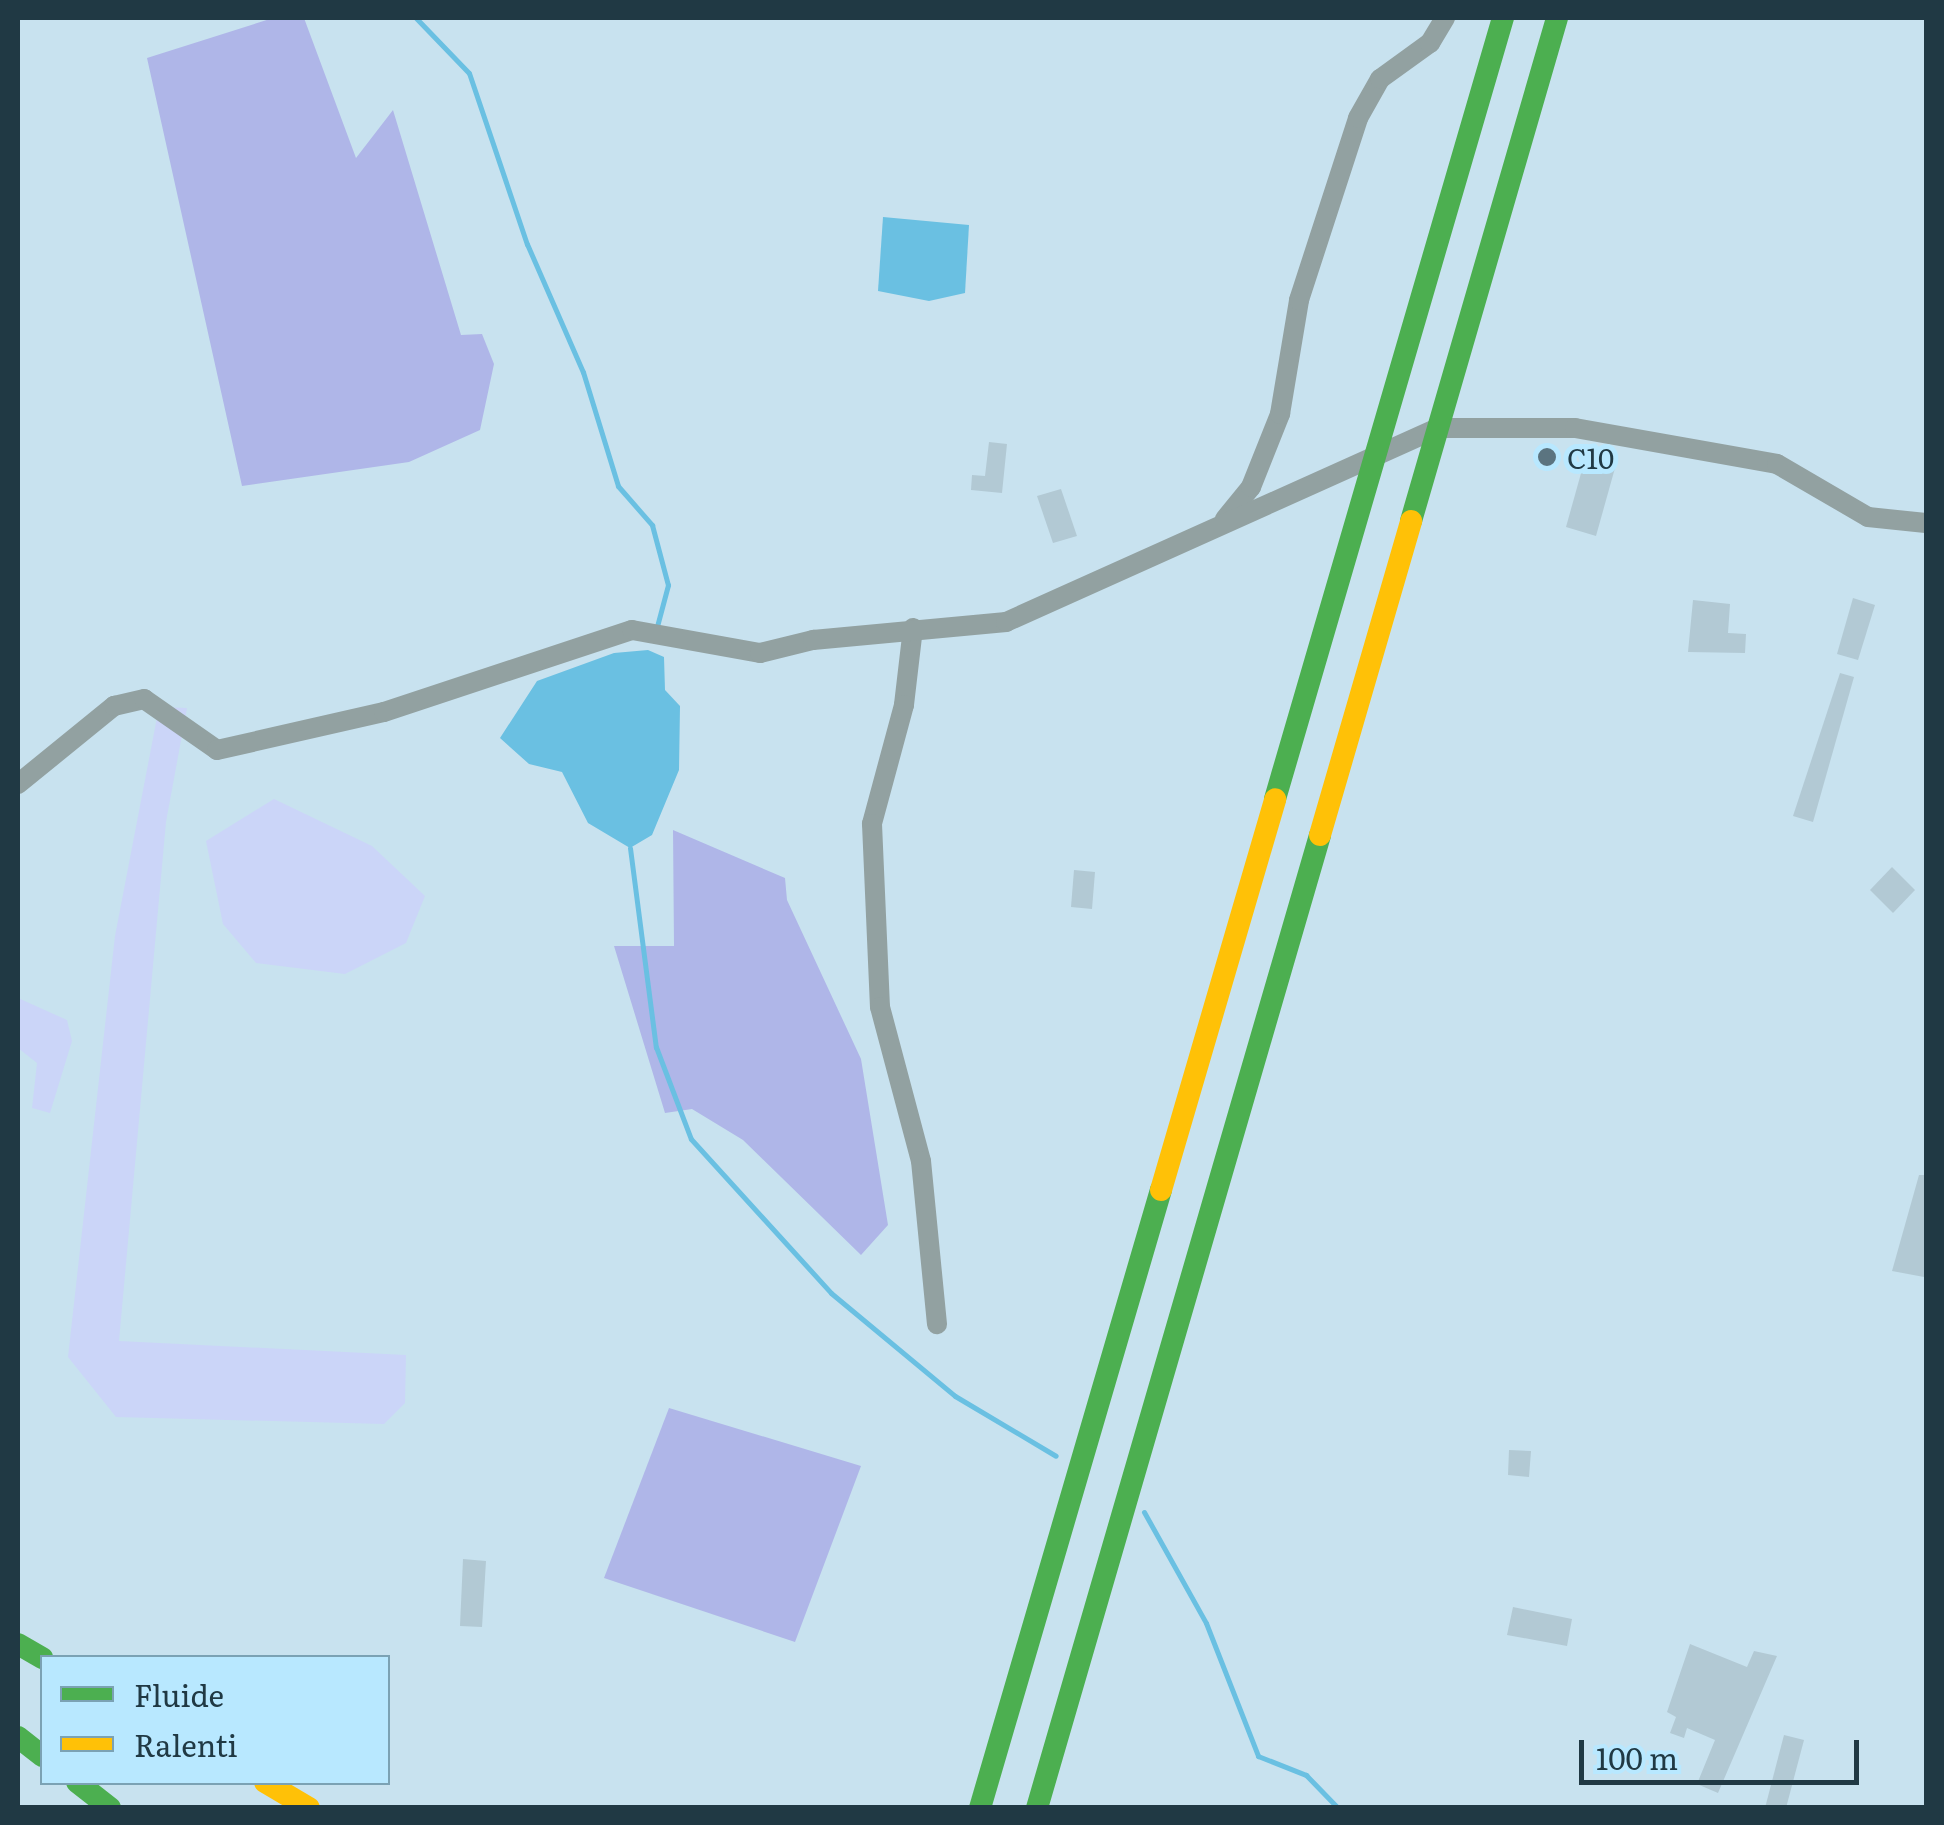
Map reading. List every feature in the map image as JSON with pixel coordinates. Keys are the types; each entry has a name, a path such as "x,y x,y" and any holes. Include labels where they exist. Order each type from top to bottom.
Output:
{"main road":[{"path":"980,1808 1132,1271 1379,455 1504,18"},
{"path":"1037,1808 1557,18"},
{"path":"958,1808 1132,1271"},
{"path":"1057,1808 1184,1294"},
{"path":"18,1644 40,1657"},
{"path":"18,1738 40,1754"},
{"path":"81,1785 110,1808"},
{"path":"270,1785 309,1808"}],"street":[{"path":"1225,518 1251,487 1280,414 1299,300 1358,118 1380,79 1430,43 1444,18"},
{"path":"18,784 114,706 144,699 217,750 384,712 632,630 760,653 914,628 1006,622 1225,518 1437,428 1575,428 1778,464 1868,517 1926,523"},
{"path":"914,628 904,705 872,824 880,1007 922,1161 937,1324"}],"shaded area":[{"path":"273,18 304,18 356,158 393,110 461,335 482,334 494,364 480,430 409,462 242,486 147,58"},
{"path":"883,217 969,225 965,293 929,301 878,291"},
{"path":"648,650 664,657 665,690 680,706 679,770 652,835 630,848 588,823 562,772 529,764 500,738 537,681 614,653"},
{"path":"159,707 187,708 166,822 119,1341 406,1355 405,1403 384,1424 116,1417 68,1357 115,936"},
{"path":"274,799 372,846 425,896 406,943 345,974 256,963 223,924 206,841"},
{"path":"673,830 785,878 787,900 861,1059 888,1225 861,1255 743,1140 692,1109 665,1113 614,946 674,946"},
{"path":"18,998 67,1020 72,1041 50,1113 32,1108 37,1063 18,1048"},
{"path":"669,1408 861,1466 795,1642 604,1578"}],"building":[{"path":"989,442 1007,444 1002,493 971,490 972,475 985,476"},
{"path":"1585,459 1615,468 1596,536 1566,527"},
{"path":"1061,489 1077,536 1053,543 1037,496"},
{"path":"1853,598 1875,605 1858,660 1837,654"},
{"path":"1693,600 1730,604 1728,633 1746,634 1745,653 1688,652"},
{"path":"1840,673 1854,677 1813,822 1793,816"},
{"path":"1892,867 1915,890 1893,913 1870,890"},
{"path":"1074,870 1095,872 1092,909 1071,907"},
{"path":"1919,1175 1926,1175 1924,1277 1892,1271"},
{"path":"1509,1450 1531,1451 1529,1477 1508,1475"},
{"path":"463,1559 486,1561 482,1627 460,1626"},
{"path":"1513,1607 1572,1619 1567,1646 1507,1635"},
{"path":"1690,1644 1747,1667 1754,1651 1777,1656 1718,1793 1697,1784 1715,1740 1687,1728 1684,1738 1670,1733 1676,1717 1667,1712"},
{"path":"1784,1735 1804,1740 1786,1808 1765,1808"}],"waterway":[{"path":"416,18 469,73 527,244 583,372 618,486 652,525 668,585 656,630"},
{"path":"630,848 656,1047 691,1139 831,1293 955,1396 1056,1456"},
{"path":"1144,1512 1206,1623 1258,1756 1306,1775 1338,1808"}],"traffic: fast":[{"path":"1275,799 1503,18"},
{"path":"1411,521 1557,18"},
{"path":"1037,1808 1320,835"},
{"path":"980,1808 1161,1190"},
{"path":"18,1644 40,1657"},
{"path":"18,1737 40,1754"},
{"path":"81,1785 110,1808"}],"traffic: slow":[{"path":"1320,835 1411,521"},
{"path":"1161,1190 1275,799"},
{"path":"270,1785 309,1808"}],"place":[{"name":"C10","path":"1547,457"}]}
